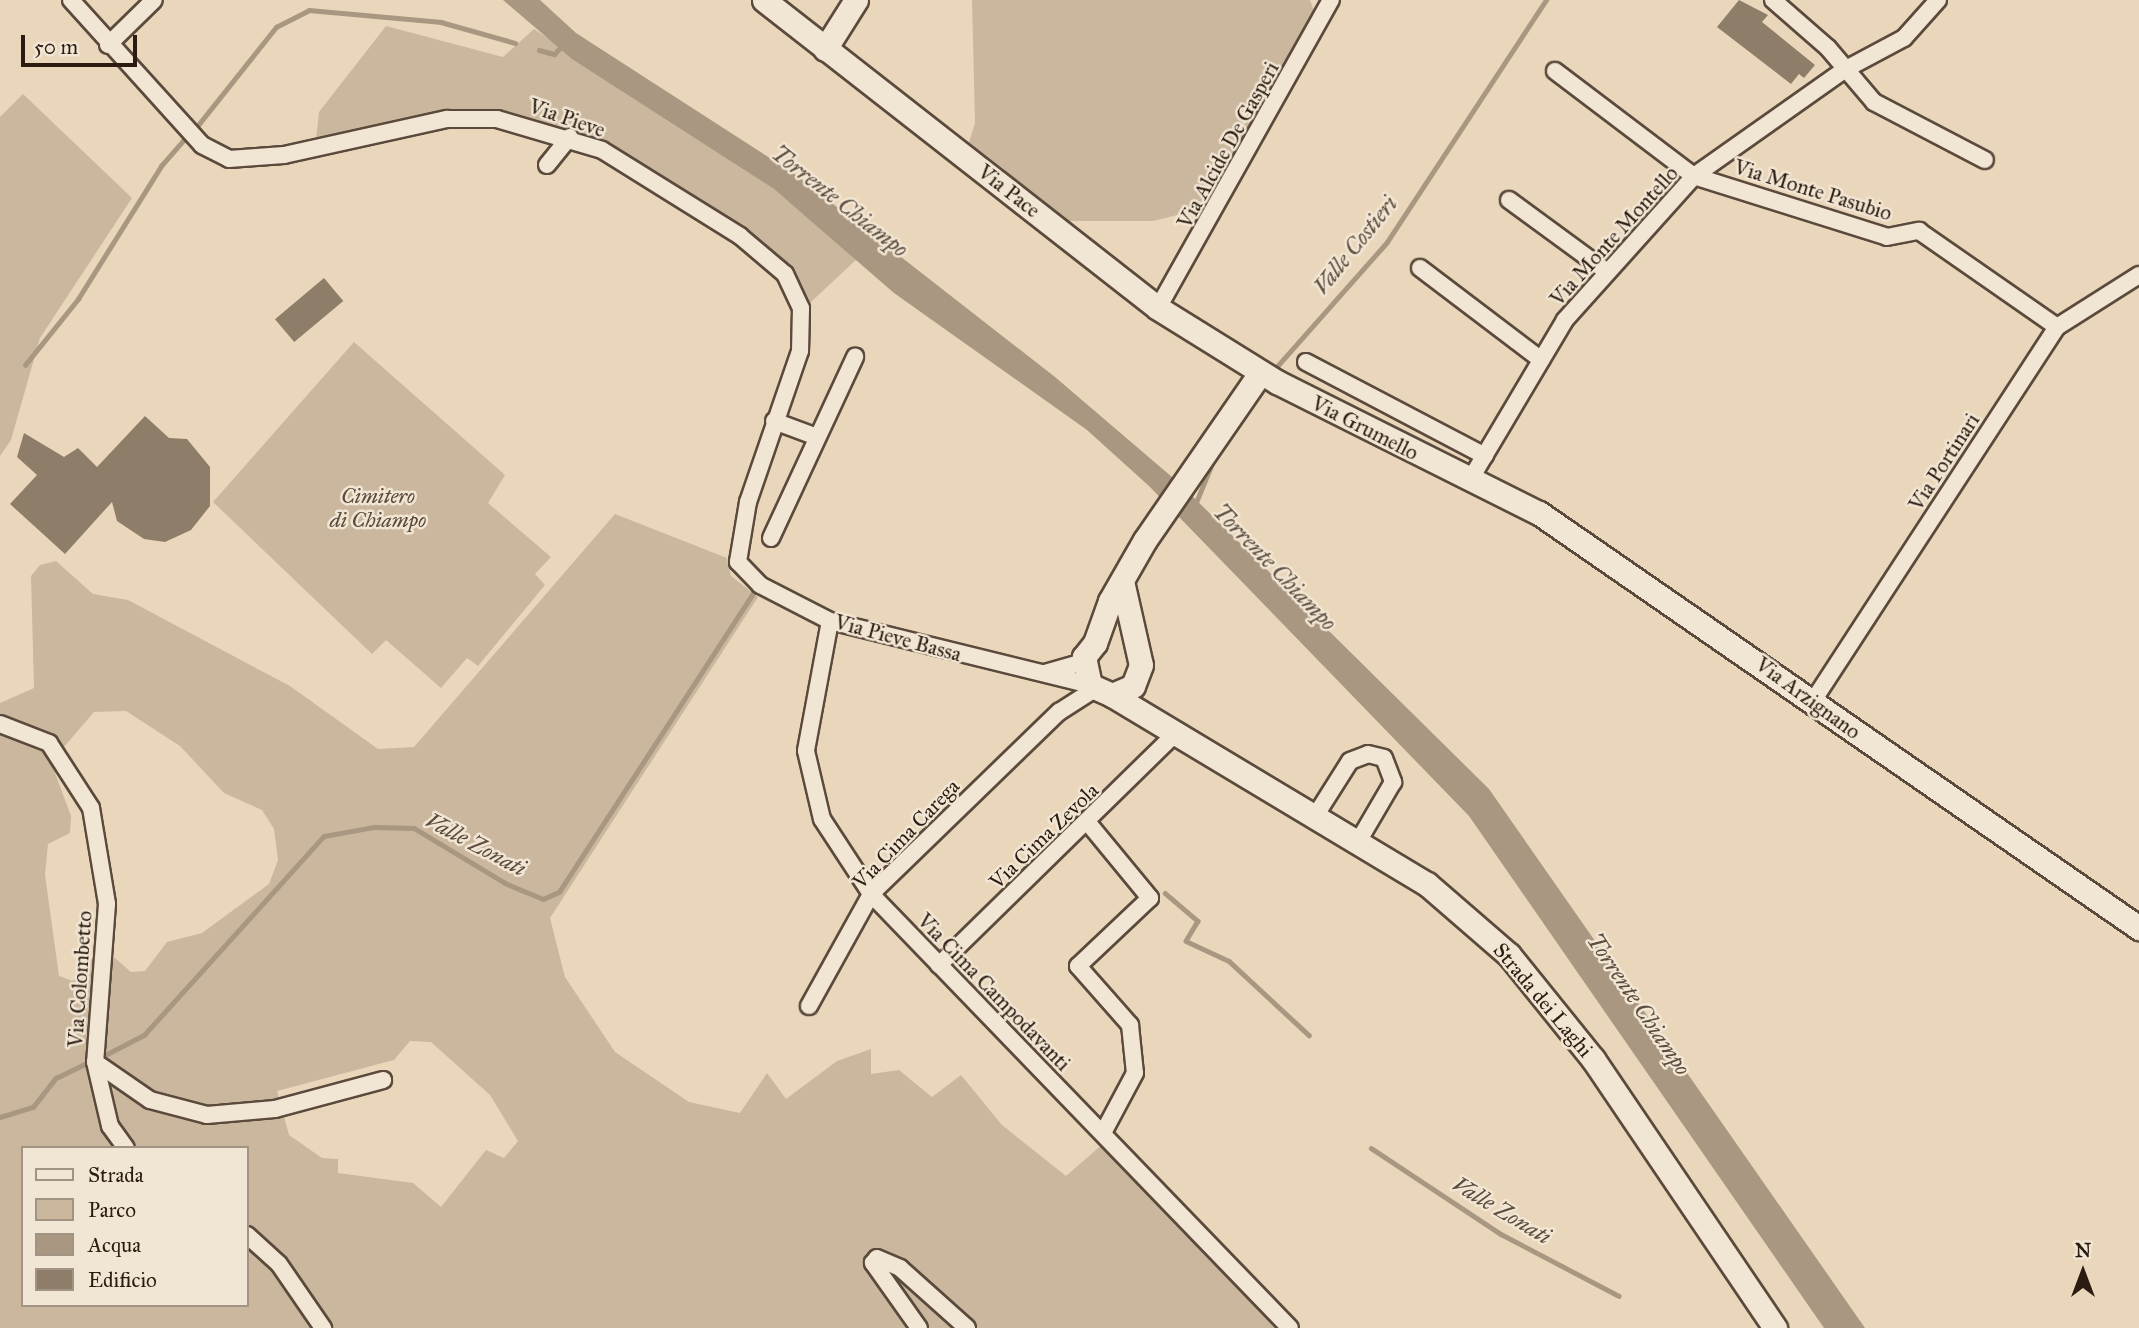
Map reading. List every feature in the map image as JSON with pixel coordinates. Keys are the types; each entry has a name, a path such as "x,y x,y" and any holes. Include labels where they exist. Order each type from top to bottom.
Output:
{"main road":[{"name":"Via Pace","path":"764,0 1158,308 1260,373"},
{"path":"825,49 856,0"},
{"path":"1139,659 1133,686 1099,690 1089,652 1122,581 1164,509 1260,373"},
{"name":"Via Grumello","path":"1260,373 1470,480"},
{"name":"Via Arzignano","path":"1470,480 1539,513 1633,572 2139,928"},
{"path":"1122,581 1152,718"},
{"name":"Via Pieve Bassa","path":"1089,652 1119,638 1139,659"},
{"name":"Strada dei Laghi","path":"1099,690 1152,718 1427,884 1509,954 1593,1059 1775,1328"}],"street":[{"name":"Via Pieve","path":"71,0 108,45 191,130 239,162 447,119 497,119 570,138 729,229 785,274 801,308 800,351 774,421 737,541 738,562"},
{"path":"108,45 154,0"},
{"name":"Via Alcide De Gasperi","path":"1158,308 1331,0"},
{"path":"1773,0 1874,102 1985,160"},
{"name":"Via Monte Montello","path":"1470,480 1541,360 1606,271 1694,176 1844,70 1904,38 1938,0"},
{"name":"Via Monte Pasubio","path":"1555,71 1694,176 1887,237 1919,231 2057,327"},
{"path":"547,164 570,138"},
{"path":"1509,200 1606,271"},
{"path":"1420,268 1541,360"},
{"name":"Via Portinari","path":"1813,701 2057,327 2139,275"},
{"path":"771,538 855,357"},
{"path":"1306,362 1485,456"},
{"path":"774,421 817,437"},
{"name":"Via Pieve Bassa","path":"738,562 761,585 830,621 1099,690"},
{"name":"Via Cima Campodavanti","path":"830,621 806,751 822,819 871,894 1290,1328"},
{"name":"Via Pieve Bassa","path":"1032,673 1062,672 1089,652"},
{"path":"1059,712 1060,681"},
{"name":"Via Cima Carega","path":"809,1006 871,894 1059,712 1099,690"},
{"name":"Via Colombetto","path":"0,724 49,743 91,808 107,904 95,1062 150,1100 207,1115 275,1109 383,1080"},
{"name":"Via Cima Zevola","path":"939,965 1089,824 1176,733"},
{"path":"1314,818 1350,761 1368,754 1384,758 1393,782 1358,842"},
{"path":"1089,824 1150,898 1078,966 1130,1025 1135,1073 1103,1133"},
{"path":"95,1062 110,1126 125,1146"},
{"path":"248,1237 279,1264 323,1328"},
{"path":"919,1328 873,1263 877,1258 893,1263 967,1328"}],"green space":[{"path":"972,0 1310,0 1316,16 1226,203 1153,221 1058,221 967,149 975,123"},
{"path":"386,26 503,57 534,29 774,189 857,259 797,315 769,258 621,163 511,117 421,124 315,149 319,112"},
{"path":"23,94 132,198 40,338 11,440 0,456 0,117"},
{"name":"Cimitero di Chiampo","path":"354,342 505,475 488,503 551,557 535,574 545,585 478,666 467,658 441,688 386,640 372,654 213,502"},
{"path":"615,514 727,558 731,576 758,597 550,918 565,977 615,1052 689,1102 740,1113 767,1073 786,1099 837,1061 871,1049 871,1074 899,1070 932,1097 961,1075 1002,1125 1066,1176 1104,1143 1286,1328 0,1328 0,703 34,688 31,576 40,565 56,561 93,594 128,600 290,686 378,749 414,747","holes":["126,711 180,746 224,793 262,810 274,829 278,860 269,884 202,933 167,942 145,971 131,972 107,951 96,954 73,981 59,976 45,875 48,844 70,833 71,816 51,762 94,712","410,1041 431,1042 490,1095 518,1141 504,1158 486,1150 441,1207 413,1183 338,1173 338,1159 322,1158 289,1135 277,1091 394,1060"]}],"water":[{"path":"503,0 540,0 576,33 796,175 1055,377 1179,483 1489,789 1865,1328 1824,1328 1469,816 1149,486 1087,430 894,293 774,189 572,59"}],"building":[{"path":"1739,0 1768,15 1762,22 1815,65 1804,78 1799,74 1791,84 1717,27"},
{"path":"324,278 343,301 294,342 275,319"},
{"path":"145,416 169,438 187,439 210,467 210,506 191,530 165,542 144,539 117,521 112,502 65,554 10,504 37,475 17,457 24,433 64,457 78,448 97,467"}],"waterway":[{"name":"Valle Costieri","path":"1273,371 1387,242 1546,0"},
{"path":"195,129 276,27 309,10 441,22 515,43"},
{"path":"539,50 554,54 562,46"},
{"path":"25,365 78,299 161,166 188,135"},
{"name":"Valle Costieri","path":"1195,505 1213,461"},
{"name":"Valle Zonati","path":"107,1054 144,1035 324,836 374,827 414,828 505,883 543,899 559,892 755,590"},
{"name":"Valle Zonati","path":"1165,893 1198,921 1186,941 1229,961 1309,1035"},
{"name":"Valle Zonati","path":"0,1117 33,1107 56,1078 91,1061"},
{"name":"Valle Zonati","path":"1371,1148 1501,1234 1619,1296"}],"water label":[{"name":"Torrente Chiampo","path":"840,201"},
{"name":"Torrente Chiampo","path":"1275,567"},
{"name":"Torrente Chiampo","path":"1639,1004"}]}
